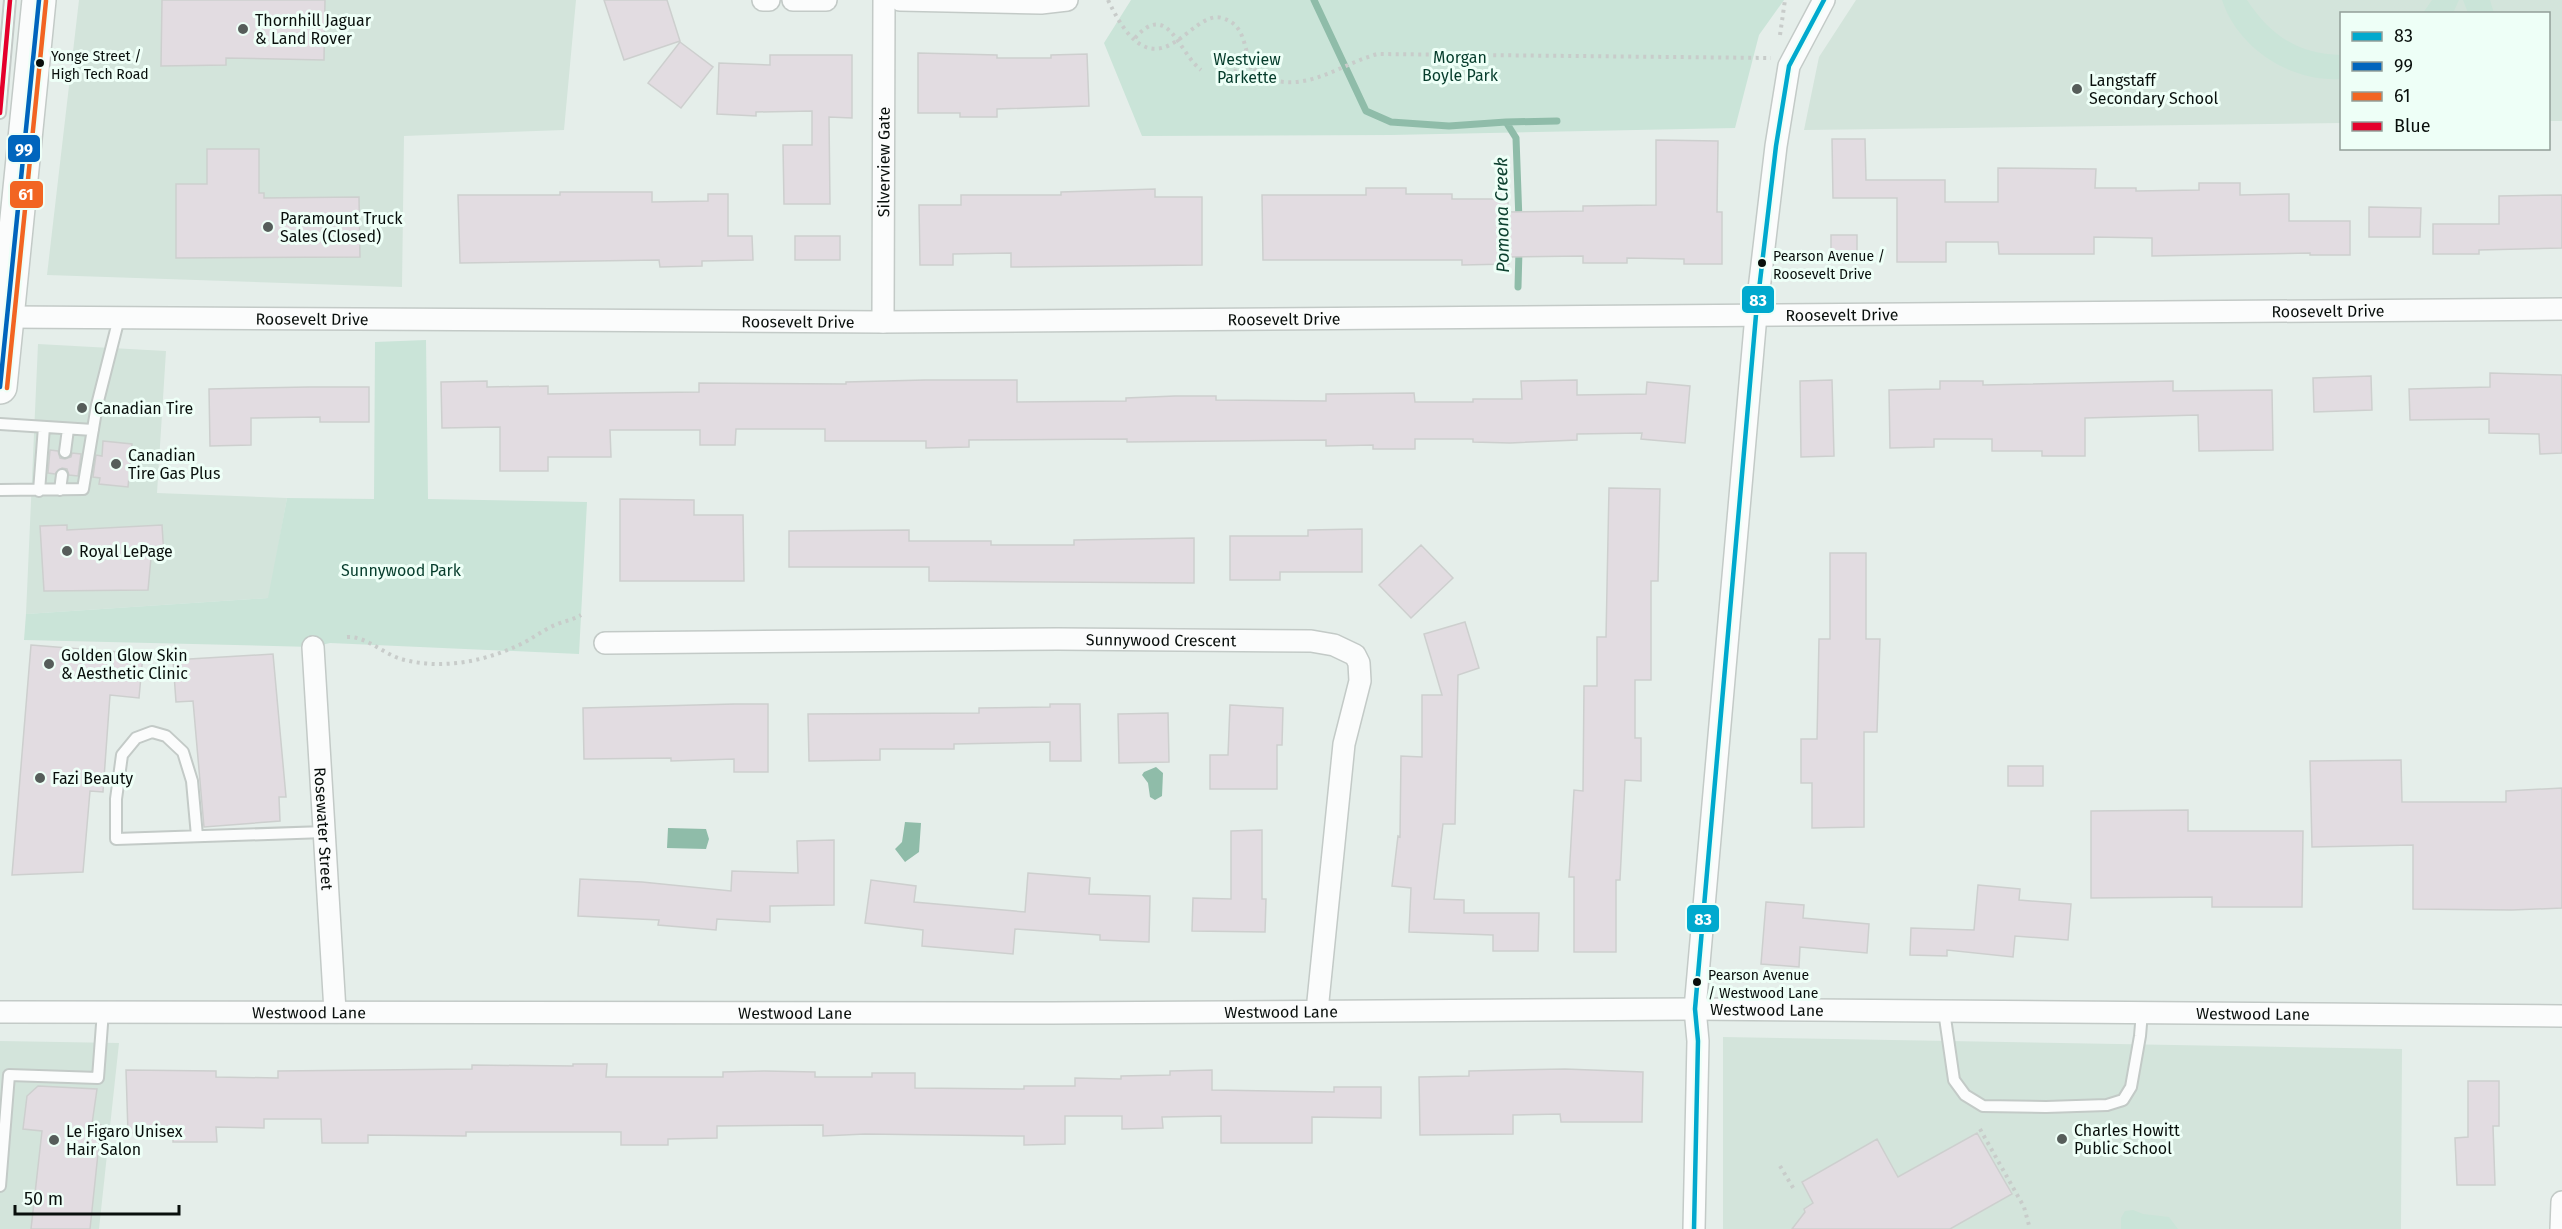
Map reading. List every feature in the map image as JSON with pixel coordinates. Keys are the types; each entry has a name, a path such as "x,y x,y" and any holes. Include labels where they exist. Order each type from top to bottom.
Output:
{"main road":[{"path":"0,387 39,0"}],"street":[{"path":"763,0 769,0"},
{"path":"793,0 826,0"},
{"name":"Silverview Gate","path":"883,322 884,0"},
{"path":"900,0 1041,3 1066,0"},
{"path":"1694,1229 1698,1041 1695,1009 1756,315 1789,66 1824,0"},
{"name":"Roosevelt Drive","path":"6,316 883,322 2562,309"},
{"name":"Sunnywood Crescent","path":"605,643 1046,639 1311,641 1334,645 1355,655 1359,663 1360,681 1344,744 1317,1011"},
{"name":"Rosewater Street","path":"313,646 335,1011"},
{"name":"Westwood Lane","path":"0,1012 1695,1009 2562,1016"},
{"path":"2561,1229 2562,1202"}],"lane":[{"path":"0,113 10,0"},
{"path":"0,490 83,489 93,430 119,318"},
{"path":"0,424 93,430"},
{"path":"39,490 44,427"},
{"path":"65,452 68,429"},
{"path":"60,490 62,475"},
{"path":"197,836 192,781 183,752 166,736 152,732 136,738 122,755 116,799 116,839 325,832"},
{"path":"0,1186 9,1075 98,1078 103,1011"},
{"path":"1944,1011 1954,1080 1965,1095 1983,1106 2046,1107 2107,1105 2123,1100 2131,1087 2142,1012"}],"path":[{"path":"1108,0 1124,27 1147,47 1161,49 1178,41 1210,18 1220,17 1233,23 1244,36 1252,67 1260,77 1280,82 1302,83 1353,61 1377,54 1772,58"},
{"path":"1778,43 1785,0"},
{"path":"1135,38 1148,23 1157,20 1167,23 1201,70"},
{"path":"1234,72 1252,67"},
{"path":"346,637 358,636 386,653 402,659 457,664 507,651 556,624 571,621 581,615"},
{"path":"1980,1129 2024,1207 2030,1229"},
{"path":"1780,1166 1795,1191"}],"shaded area":[{"path":"79,0 576,0 564,130 404,136 402,287 47,275"},
{"name":"Langstaff Secondary School","path":"1856,0 2562,0 2562,121 2550,121 2550,12 2340,12 2340,123 1804,130 1819,57"},
{"path":"38,344 166,351 157,493 287,498 269,598 26,614"},
{"path":"1156,767 1163,773 1162,796 1155,800 1150,797 1148,783 1142,775"},
{"path":"905,822 921,823 919,852 905,862 895,849 902,842"},
{"path":"668,828 706,829 709,839 706,849 667,848"},
{"name":"Charles Howitt Public School","path":"1723,1037 2402,1049 2401,1229 1723,1229"},
{"path":"0,1041 119,1043 99,1229 0,1229"}],"green space":[{"name":"Morgan Boyle Park","path":"1131,0 1784,0 1759,35 1735,128 1391,135 1142,136 1104,43"},
{"path":"2222,0 2247,0 2266,24 2287,41 2312,51 2340,55 2340,79 2304,75 2269,59 2240,33"},
{"path":"2432,0 2459,0 2453,12 2424,12"},
{"path":"2463,0 2490,0 2494,12 2468,12"},
{"name":"Sunnywood Park","path":"426,340 428,499 587,502 579,654 330,643 313,647 24,640 26,614 268,598 287,498 374,499 375,342"},
{"path":"2133,1210 2143,1214 2169,1217 2178,1229 2121,1229 2121,1218 2125,1211"}],"building":[{"name":"Thornhill Jaguar & Land Rover","path":"162,0 325,0 324,60 226,58 226,65 161,66"},
{"path":"604,0 667,0 680,41 624,60"},
{"path":"680,42 713,67 681,108 648,83"},
{"path":"918,53 997,55 997,58 1051,58 1051,55 1087,54 1089,106 997,109 997,117 960,117 960,113 918,113"},
{"path":"770,55 852,55 852,118 829,117 830,204 784,204 783,145 812,145 812,111 756,112 756,116 717,114 719,63 770,65"},
{"path":"1832,139 1865,139 1866,180 1945,180 1945,202 1998,202 1998,168 2096,169 2095,188 2136,188 2136,191 2199,190 2199,183 2240,183 2240,195 2289,194 2289,221 2350,221 2350,255 2310,255 2310,253 2152,256 2152,238 2094,237 2094,254 1999,254 1998,242 1946,242 1946,262 1897,262 1897,198 1833,198"},
{"path":"1656,140 1718,141 1717,212 1722,212 1722,264 1684,264 1684,259 1627,258 1627,263 1583,263 1583,256 1509,257 1509,264 1462,265 1462,260 1263,260 1262,195 1366,195 1366,188 1406,188 1406,194 1452,194 1452,199 1508,199 1508,212 1583,211 1583,206 1656,205"},
{"name":"Paramount Truck Sales (Closed)","path":"207,149 259,149 259,193 264,193 264,198 359,197 360,257 176,258 176,184 207,184"},
{"path":"1155,189 1155,197 1202,197 1202,265 1011,267 1011,253 953,254 953,265 920,265 919,205 961,205 961,195 1061,195 1061,192"},
{"path":"560,192 652,192 652,202 708,201 708,194 728,194 728,236 752,236 753,260 702,261 702,266 660,267 659,260 460,263 458,195 560,195"},
{"path":"2562,195 2562,248 2479,250 2479,254 2433,254 2433,224 2499,224 2499,196"},
{"path":"2369,207 2421,208 2420,237 2369,237"},
{"path":"1831,235 1857,235 1857,261 1831,261"},
{"path":"795,236 840,236 840,260 795,260"},
{"path":"2490,373 2562,375 2562,453 2540,454 2539,434 2489,433 2489,419 2410,420 2409,389 2490,387"},
{"path":"2371,376 2372,410 2314,412 2313,378"},
{"path":"1017,380 1017,402 1126,401 1126,398 1175,396 1216,396 1216,400 1326,401 1326,394 1414,393 1415,402 1473,402 1473,399 1522,399 1521,381 1577,380 1577,395 1646,394 1647,382 1690,386 1685,443 1641,439 1642,433 1577,434 1577,440 1510,443 1473,442 1473,439 1415,439 1415,449 1373,449 1373,445 1326,446 1326,440 1127,442 1127,439 969,440 969,447 926,448 926,441 825,441 825,429 736,429 735,445 700,445 700,430 610,430 611,457 548,457 548,471 500,471 500,427 442,428 441,382 487,381 487,387 548,386 548,394 699,392 699,383 846,384 846,382"},
{"path":"1832,380 1834,456 1801,457 1800,381"},
{"path":"1940,381 1983,381 1983,385 2173,381 2173,391 2272,390 2273,450 2199,451 2198,415 2085,418 2085,456 2042,456 2042,451 1992,451 1992,439 1934,439 1934,447 1890,448 1889,390 1940,389"},
{"path":"369,387 369,422 320,422 320,417 251,418 251,445 210,446 209,389"},
{"name":"Canadian Tire Gas Plus","path":"103,441 132,444 128,487 99,484 100,478 93,477 96,455 102,456"},
{"path":"50,450 58,451 60,458 65,459 71,457 72,453 81,454 78,476 69,475 67,469 62,468 55,474 48,473"},
{"path":"1609,488 1660,489 1658,581 1651,581 1651,680 1635,680 1635,738 1641,738 1641,781 1625,780 1620,880 1616,880 1616,952 1574,952 1574,877 1569,877 1574,790 1583,791 1584,686 1597,686 1597,637 1606,637"},
{"path":"620,499 694,500 694,515 743,515 744,581 620,581"},
{"path":"67,525 67,530 162,525 164,556 151,558 148,590 44,591 40,526"},
{"path":"1362,529 1362,572 1280,572 1280,580 1230,580 1230,536 1308,536 1308,530"},
{"path":"909,530 909,541 991,541 991,545 1074,545 1074,540 1194,538 1194,583 929,581 929,567 789,567 789,531"},
{"path":"1421,545 1453,578 1411,618 1379,585"},
{"path":"1830,553 1866,553 1866,639 1880,639 1877,732 1864,732 1864,827 1812,828 1812,783 1801,783 1801,739 1817,739 1819,639 1830,639"},
{"path":"1465,622 1479,668 1458,675 1455,824 1443,824 1434,899 1464,900 1464,913 1539,913 1538,951 1493,951 1493,935 1409,932 1411,888 1392,886 1398,836 1400,837 1401,756 1422,757 1422,695 1442,695 1424,634"},
{"path":"31,645 143,654 139,698 110,695 103,792 90,791 83,872 12,875"},
{"path":"273,654 286,797 279,797 280,821 204,827 193,701 176,702 173,660"},
{"path":"768,704 768,772 734,772 734,759 671,761 671,758 584,759 583,708"},
{"path":"1050,704 1080,704 1081,761 1050,761 1050,742 954,744 954,749 880,749 880,760 809,761 808,714 979,713 979,708 1050,707"},
{"path":"1230,705 1283,708 1282,745 1277,745 1277,789 1210,789 1210,755 1228,755"},
{"path":"1168,713 1169,762 1119,763 1118,714"},
{"path":"2401,760 2402,802 2506,802 2506,791 2562,788 2562,908 2413,909 2413,845 2312,847 2310,761"},
{"path":"2008,766 2043,766 2043,786 2008,786"},
{"path":"2188,810 2188,831 2303,831 2302,907 2212,907 2212,897 2091,898 2091,811"},
{"path":"1262,830 1262,899 1266,899 1265,932 1192,931 1193,898 1231,899 1231,831"},
{"path":"834,840 834,905 770,906 770,922 717,919 716,930 658,925 659,920 578,916 580,879 642,882 731,891 732,871 798,873 797,841"},
{"path":"1028,873 1090,878 1089,894 1150,896 1149,942 1100,940 1100,935 1015,929 1013,954 922,946 923,930 865,923 871,880 916,886 914,902 1025,912"},
{"path":"1978,885 2020,889 2019,900 2071,904 2068,940 2015,936 2013,957 1947,950 1947,956 1910,955 1911,928 1974,930"},
{"path":"1766,902 1804,905 1803,918 1869,924 1867,953 1800,947 1799,967 1761,964"},
{"path":"573,1064 607,1064 606,1077 723,1077 723,1072 765,1071 815,1072 815,1077 872,1077 872,1073 915,1073 915,1088 1024,1089 1024,1086 1075,1086 1075,1078 1121,1079 1121,1076 1170,1075 1170,1071 1212,1070 1212,1090 1334,1092 1334,1087 1381,1087 1381,1118 1312,1117 1312,1143 1221,1143 1221,1116 1162,1117 1163,1128 1122,1129 1122,1116 1065,1116 1065,1144 1024,1145 1024,1136 865,1134 823,1136 823,1125 717,1126 717,1138 668,1139 668,1145 621,1145 621,1132 466,1132 466,1136 368,1135 368,1143 322,1143 321,1119 264,1119 264,1128 216,1127 217,1142 173,1142 173,1131 128,1133 126,1070 216,1071 216,1077 278,1078 278,1071 472,1069 472,1065 573,1066"},
{"path":"1565,1069 1643,1072 1642,1122 1561,1122 1560,1114 1513,1115 1513,1134 1420,1135 1419,1077 1469,1076 1469,1071"},
{"path":"2468,1081 2499,1081 2499,1126 2493,1126 2495,1185 2457,1185 2455,1138 2468,1137"},
{"path":"38,1086 97,1089 92,1124 101,1125 90,1229 31,1229 42,1131 23,1129 27,1096"},
{"path":"1977,1133 2012,1194 1950,1229 1792,1229 1805,1212 1804,1209 1813,1203 1802,1182 1877,1139 1898,1177"}],"waterway":[{"name":"Pomona Creek","path":"1314,0 1366,111 1391,122 1449,126 1506,122 1516,138 1519,221"},
{"path":"1506,122 1557,121"},
{"name":"Pomona Creek","path":"1518,287 1519,250"}],"transit line":[{"name":"Blue","path":"0,113 10,0"},
{"name":"99","path":"0,387 39,0"},
{"name":"83","path":"1694,1229 1698,1041 1695,1009 1756,315 1776,146 1789,66 1824,0"},
{"name":"61","path":"7,388 46,1"}],"place":[{"name":"Thornhill Jaguar & Land Rover","path":"243,29"},
{"name":"Yonge Street / High Tech Road","path":"40,63"},
{"name":"Langstaff Secondary School","path":"2077,89"},
{"name":"Paramount Truck Sales (Closed)","path":"268,227"},
{"name":"Pearson Avenue / Roosevelt Drive","path":"1762,263"},
{"name":"Canadian Tire","path":"82,408"},
{"name":"Canadian Tire Gas Plus","path":"116,464"},
{"name":"Royal LePage","path":"67,551"},
{"name":"Golden Glow Skin & Aesthetic Clinic","path":"49,664"},
{"name":"Fazi Beauty","path":"40,778"},
{"name":"Pearson Avenue / Westwood Lane","path":"1697,982"},
{"name":"Charles Howitt Public School","path":"2062,1139"},
{"name":"Le Figaro Unisex Hair Salon","path":"54,1140"}],"park label":[{"name":"Westview Parkette","path":"1247,68"}]}
